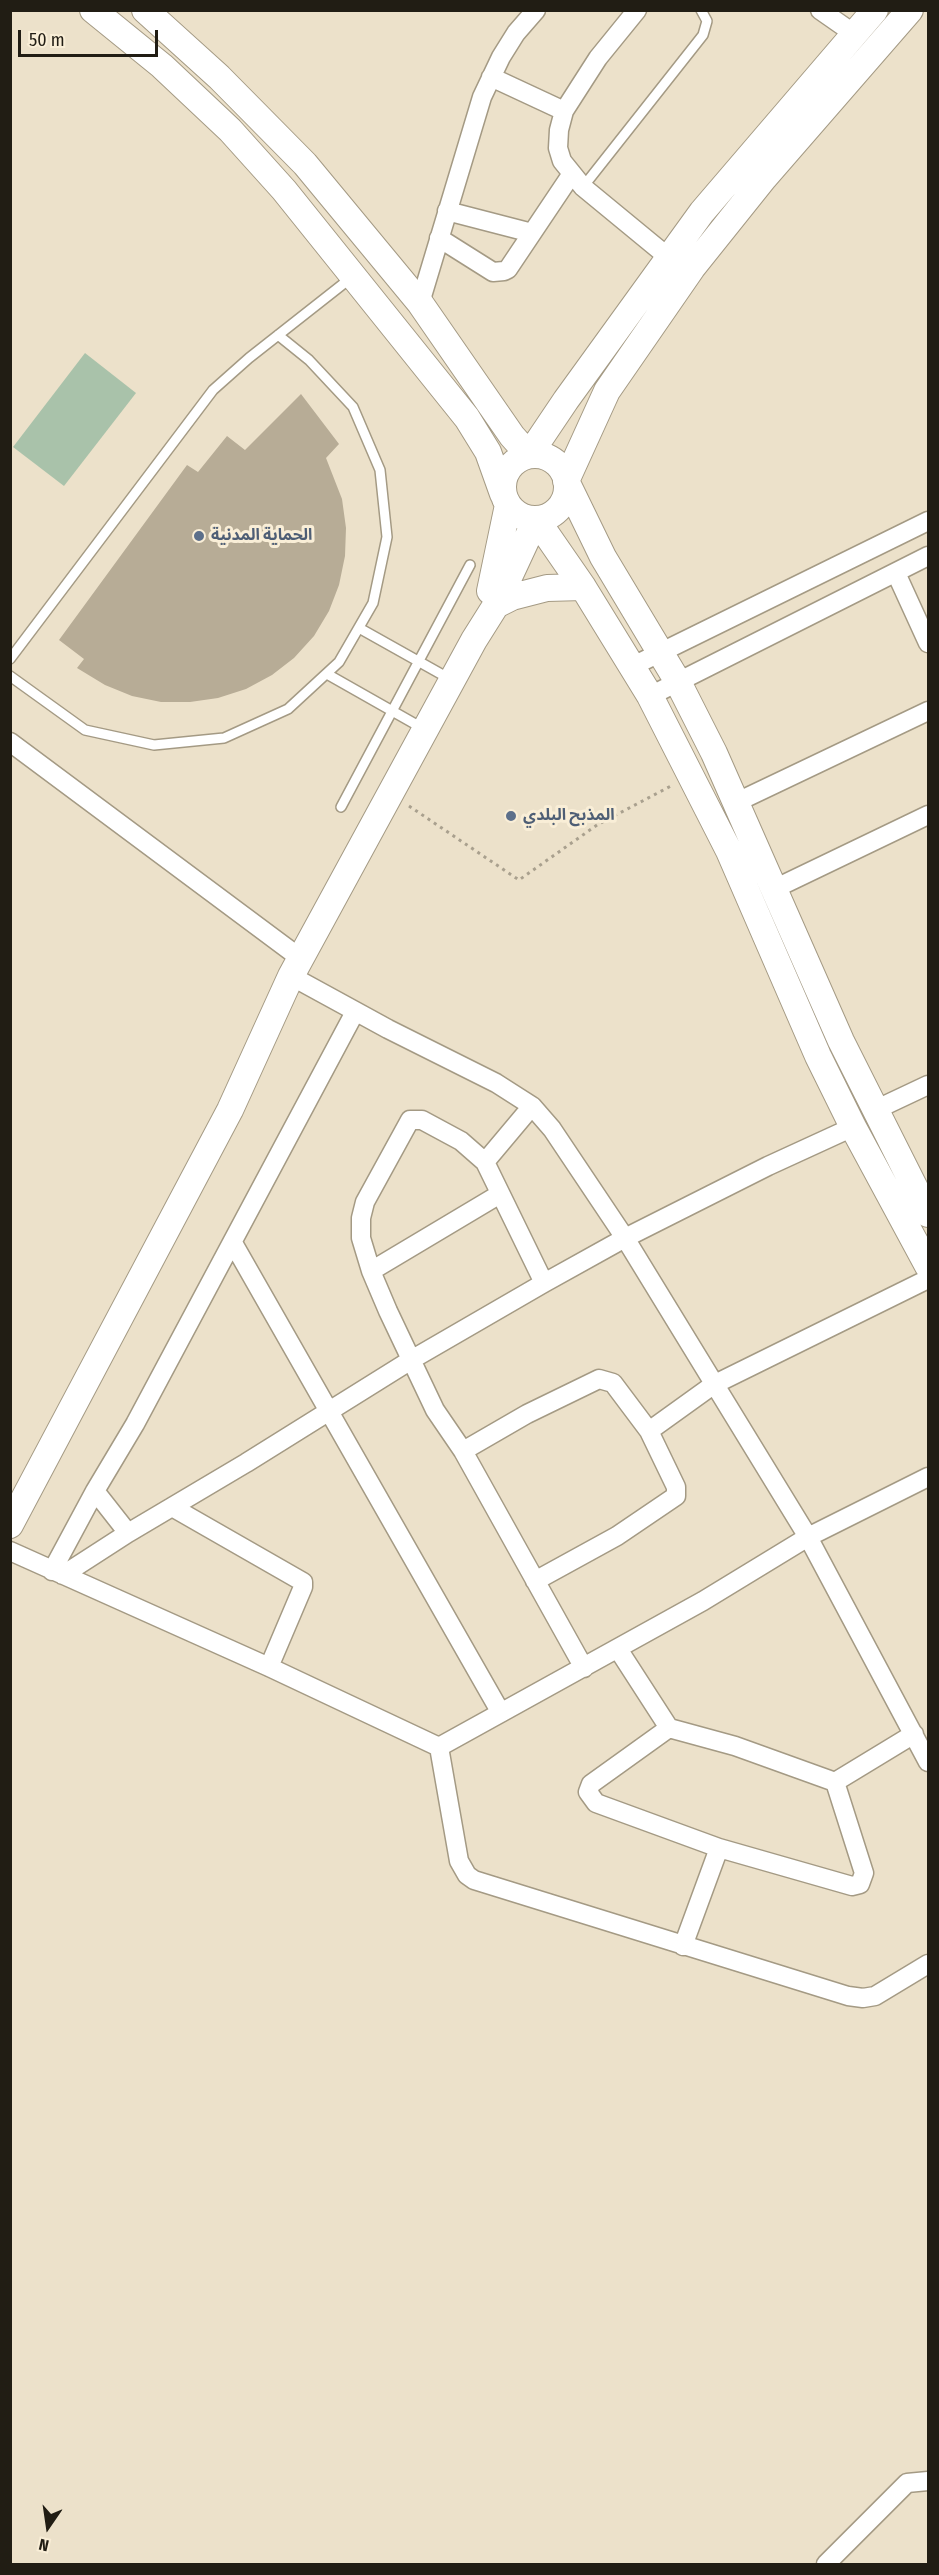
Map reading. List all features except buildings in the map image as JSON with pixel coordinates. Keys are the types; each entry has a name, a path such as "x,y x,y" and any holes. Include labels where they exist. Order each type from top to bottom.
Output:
{"street":[{"path":"93,10 162,66 230,130 284,190 467,418 488,452 505,500 516,513 525,518 537,519 547,517 563,503 566,482 607,391 692,268 764,178 910,10"},
{"path":"145,10 219,77 305,164 420,303 512,436 529,455"},
{"path":"420,303 476,116 491,77 516,33 536,10"},
{"path":"637,10 598,58 564,111 559,130 558,148 562,161 577,181 668,257"},
{"path":"820,10 853,33"},
{"path":"529,455 702,212 875,10"},
{"path":"491,77 564,111"},
{"path":"439,238 489,270 499,273 508,269 532,233 577,181"},
{"path":"447,211 532,233"},
{"path":"474,640 497,568 505,500 502,484 511,465 519,459 529,455 549,458 563,472 603,557 678,682 737,802 841,1041 928,1214"},
{"path":"537,519 583,587 650,696 729,851 818,1056 853,1127 928,1266"},
{"path":"10,1525 230,1110 295,967 474,640 496,605 537,519"},
{"path":"633,666 928,522"},
{"path":"650,696 928,556"},
{"path":"896,573 928,643"},
{"path":"496,605 512,597 538,590 565,586 583,587"},
{"path":"737,802 928,711"},
{"path":"10,742 355,1012 496,1083 532,1106 552,1129 625,1238 808,1537 928,1762"},
{"path":"774,889 928,815"},
{"path":"58,1573 95,1491 135,1424 355,1012"},
{"path":"875,1110 928,1085"},
{"path":"485,1162 532,1106"},
{"path":"544,1283 485,1162 461,1141 418,1119 410,1120 365,1202 361,1218 362,1238 371,1271 435,1410 464,1451 584,1668"},
{"path":"58,1573 172,1507 411,1360 544,1283 625,1238 768,1166 853,1127"},
{"path":"371,1271 500,1194"},
{"path":"233,1243 501,1713"},
{"path":"649,1431 713,1385 928,1279"},
{"path":"464,1451 527,1414 599,1379 613,1383 649,1431 676,1487 676,1496 617,1536 535,1581"},
{"path":"439,1747 584,1668 808,1537 928,1477"},
{"path":"95,1491 128,1533"},
{"path":"172,1507 303,1582 269,1666"},
{"path":"10,1551 269,1666 439,1747"},
{"path":"618,1648 669,1728 735,1746 835,1782"},
{"path":"669,1728 591,1784 588,1792 596,1803 719,1848 852,1886 860,1884 864,1873 835,1782"},
{"path":"835,1782 914,1734"},
{"path":"439,1747 459,1861 467,1875 474,1880 683,1946 863,1998 875,1996 928,1964"},
{"path":"683,1946 719,1848"},
{"path":"826,2565 907,2483 928,2481"}],"lane":[{"path":"577,181 703,35 707,21 700,10"},
{"path":"10,659 213,390 353,276"},
{"path":"10,676 85,730 154,745 224,738 288,709 339,662 373,603 387,537 380,470 353,407 309,360 278,335"},
{"path":"341,807 470,565"},
{"path":"359,628 452,680"},
{"path":"327,674 426,730"}],"path":[{"path":"391,794 519,880 597,825 691,776"}],"green space":[{"path":"85,353 136,393 64,486 13,447"}],"place":[{"name":"الحماية المدنية","path":"199,536"},
{"name":"المذبح البلدي","path":"511,816"}]}
